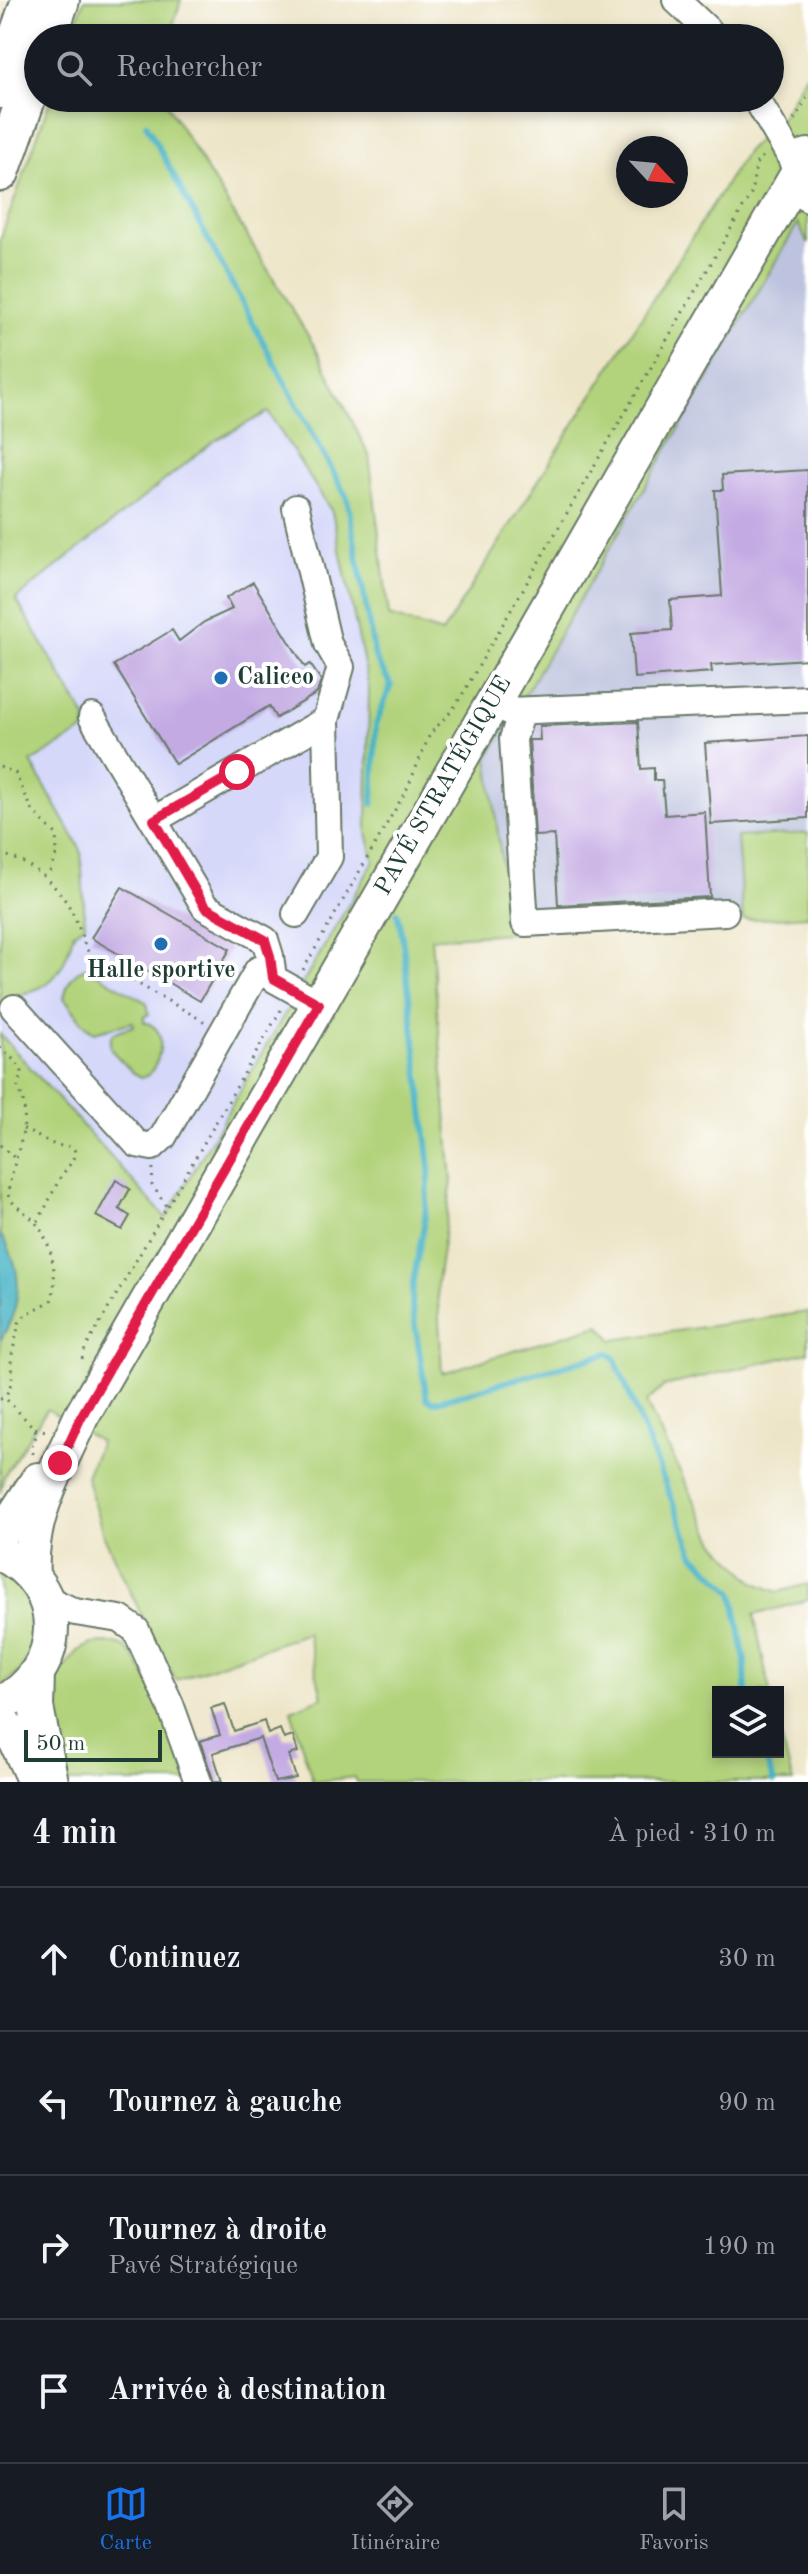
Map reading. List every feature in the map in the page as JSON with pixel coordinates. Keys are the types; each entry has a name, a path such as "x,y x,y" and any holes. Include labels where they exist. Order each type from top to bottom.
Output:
{"highway":[{"path":"0,89 31,0"},
{"path":"52,24 60,0"},
{"path":"0,172 24,104"}],"main road":[{"name":"PAVÉ STRATÉGIQUE","path":"0,1533 11,1521 53,1436 295,990 506,708 797,166"},
{"name":"PAVÉ STRATÉGIQUE","path":"51,1782 36,1707 51,1623 31,1549 53,1436"},
{"path":"0,1553 17,1562 39,1587"},
{"path":"0,1704 17,1694 43,1661"},
{"path":"0,1719 15,1738 35,1782"}],"street":[{"path":"676,0 701,24"},
{"path":"764,112 797,166"},
{"path":"296,508 328,644 341,667 326,720 329,857 296,914"},
{"path":"725,912 525,923 513,739 506,708 808,699"},
{"path":"92,717 205,907 265,940 270,956 295,990"},
{"path":"154,820 326,720"},
{"path":"14,1008 137,1144 145,1148 152,1147 163,1137 258,970 295,990"},
{"path":"39,1587 75,1612 120,1619 130,1624 140,1637 173,1711 198,1782"},
{"path":"43,1661 71,1633 96,1624 126,1626 140,1637"}],"path":[{"path":"82,1359 85,1349 295,990 408,787 430,734 462,695 751,194 758,160 797,166 808,96"},
{"path":"0,767 15,773 33,811 56,834 57,853 47,878"},
{"path":"0,854 47,878 72,910 86,950 93,958 223,1032"},
{"path":"0,1047 22,1072 18,1087 25,1101 23,1129 8,1195 11,1202 36,1223 49,1250 55,1278 51,1301 25,1315 19,1323 11,1359 12,1381 2,1398 53,1436"},
{"path":"23,1129 55,1145 72,1147 75,1151 71,1164 36,1223"},
{"path":"0,1145 17,1160"},
{"path":"152,1147 155,1176 152,1185 167,1207"},
{"path":"0,1197 8,1195"}],"shaded area":[{"path":"798,222 808,244 808,916 511,933 488,758"},
{"path":"268,412 332,512 369,688 367,833 374,861 166,1218 0,1034 0,1008 14,995 42,987 71,944 81,850 31,762 85,730 86,718 16,599 214,441"}],"green space":[{"path":"84,0 181,0 173,24 76,24"},
{"path":"808,71 808,244 798,223 488,758 511,933 431,938 452,1181 437,1283 442,1373 599,1325 613,1340 808,1312 808,1352 664,1386 646,1403 715,1542 755,1583 778,1592 808,1584 808,1600 754,1615 769,1686 712,1686 712,1758 784,1758 784,1748 793,1782 357,1782 355,1777 313,1782 291,1710 322,1697 307,1633 176,1680 103,1534 86,1476 100,1442 47,1409 4,1476 0,1493 0,1034 166,1218 374,861 367,833 369,688 332,512 268,412 214,441 16,599 86,718 85,730 31,762 81,850 85,925 74,932 63,964 48,983 20,994 0,1008 0,240 46,112 172,112 315,347 369,455 389,616 442,633 746,152 782,116"},
{"path":"808,833 808,916 743,920 737,837"},
{"path":"87,968 147,1003 149,1014 144,1017 144,1022 152,1025 160,1037 157,1061 149,1075 141,1077 132,1072 111,1050 112,1036 134,1026 133,1022 94,1032 81,1021 64,998 71,979"},
{"path":"0,1571 21,1589 28,1601 34,1639 24,1665 0,1687"},
{"path":"109,1643 127,1649 144,1673 189,1782 66,1782 50,1704 53,1681 78,1651 92,1644"}],"water":[{"path":"0,1234 14,1260 18,1287 13,1314 0,1341"}],"building":[{"path":"808,470 808,659 711,665 712,672 634,678 631,633 672,630 670,600 722,596 715,490 723,490 722,475"},
{"name":"Caliceo","path":"253,582 305,667 310,664 321,680 317,693 276,718 269,706 175,764 114,665 172,630 179,641 204,622 232,609 226,598"},
{"path":"638,722 641,769 654,768 654,780 662,780 665,815 705,812 710,897 558,905 554,835 535,836 529,740 540,740 539,726"},
{"path":"808,736 808,818 711,824 705,743"},
{"name":"Halle sportive","path":"122,887 230,949 200,1001 91,938"},
{"path":"116,1180 130,1189 119,1209 130,1216 122,1230 96,1216"},
{"path":"225,1704 234,1731 264,1721 268,1734 280,1729 284,1739 293,1736 298,1752 289,1755 296,1778 275,1782 260,1738 213,1753 222,1782 214,1782 200,1741 220,1735 211,1708"}],"waterway":[{"path":"146,124 347,498 375,658 391,685 376,724 373,804"},
{"path":"397,913 430,1167 412,1306 427,1399 434,1402 609,1353 615,1359 694,1555 733,1592 745,1661 746,1686"},
{"path":"765,1758 774,1782"}],"place":[{"name":"Caliceo","path":"221,678"},
{"name":"Halle sportive","path":"161,944"}],"route":[{"path":"60,1463 81,1417 319,1004 273,978 265,940 205,907 154,820 237,772"}]}
